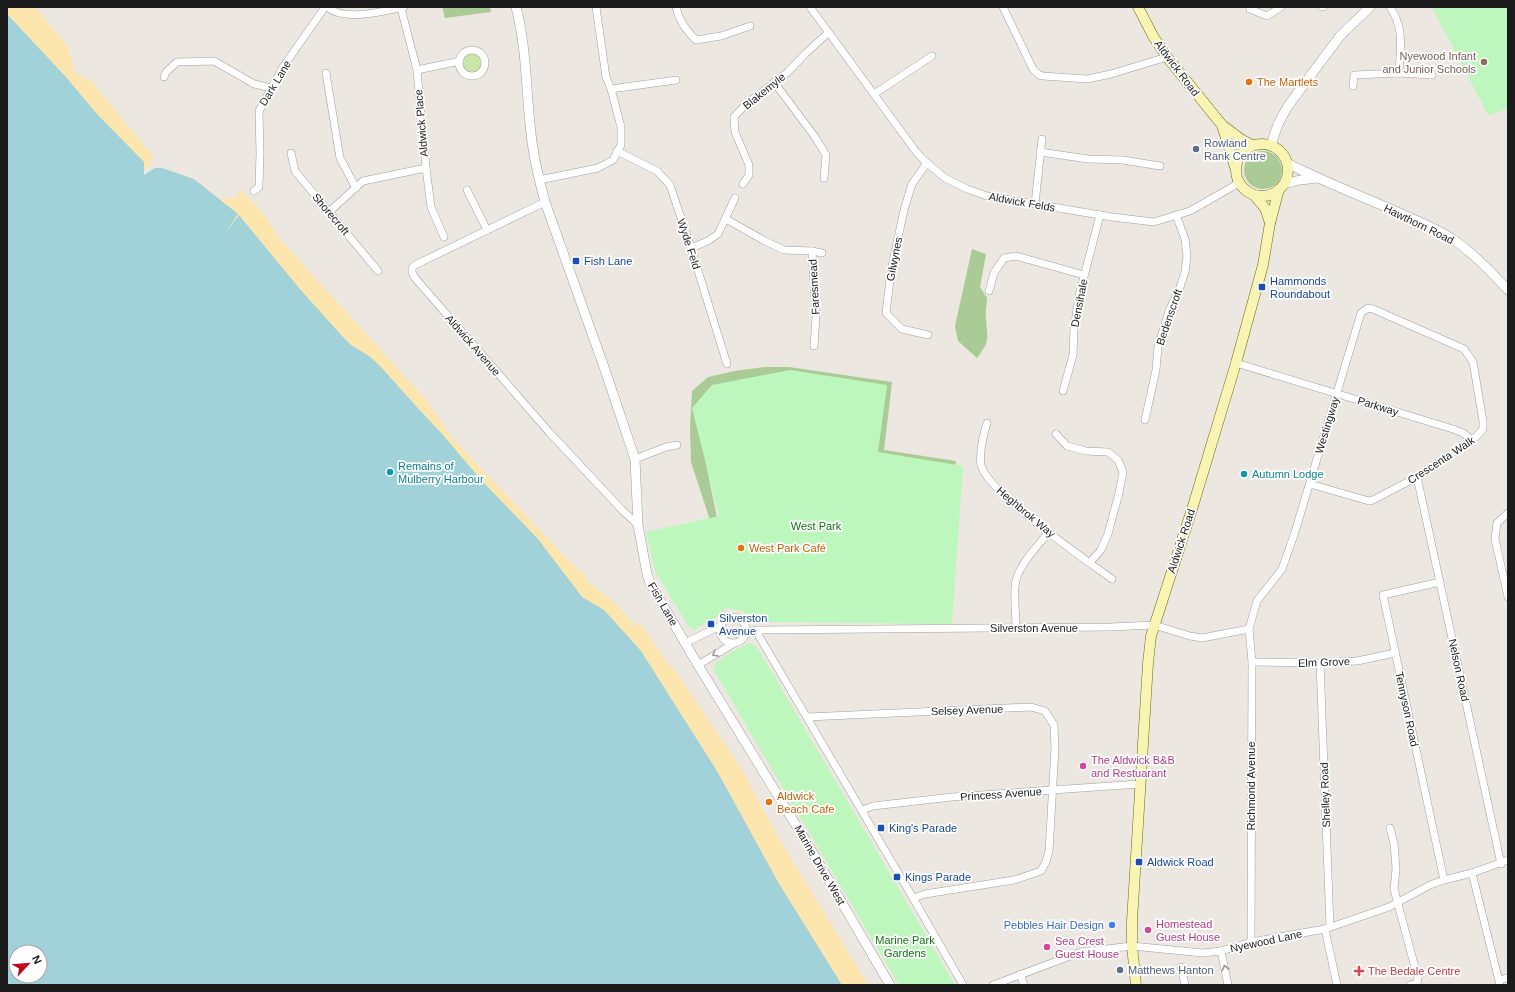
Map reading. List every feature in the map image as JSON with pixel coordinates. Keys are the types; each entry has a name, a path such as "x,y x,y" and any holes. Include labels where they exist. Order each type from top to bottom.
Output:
{"main road":[{"name":"Aldwick Road","path":"1138,7 1167,57 1222,126"},
{"path":"1222,126 1252,145"},
{"path":"1222,126 1239,183 1244,189 1254,195 1265,208 1270,223"},
{"path":"1235,167 1242,152 1252,145 1263,143 1271,145 1284,155 1288,171 1282,187 1267,196 1254,195"},
{"name":"Aldwick Road","path":"1136,985 1132,946 1132,913 1149,644 1193,506 1236,363 1263,265 1270,223 1282,187"}],"street":[{"path":"326,7 331,11 352,15 382,12 403,7"},
{"name":"Dark Lane","path":"254,191 259,187 259,111 270,88 283,67 326,7"},
{"name":"Aldwick Place","path":"403,7 417,70 430,207 444,237"},
{"name":"Fish Lane","path":"516,7 525,61 530,124 539,180 545,202 604,367 635,460 638,525 646,574 685,643"},
{"path":"539,180 598,168 613,160 621,145 621,127 606,77 596,7"},
{"path":"676,7 685,28 696,40 721,36 750,26"},
{"name":"Aldwick Felds","path":"810,7 917,152 927,163 945,178 967,189 987,196 1100,215 1154,222 1190,210 1239,183"},
{"path":"1003,7 1033,69 1043,76 1087,79 1111,74 1167,57"},
{"path":"1250,9 1267,16 1281,7"},
{"path":"1271,145 1278,124 1288,106 1340,36 1370,7"},
{"path":"1390,7 1397,17 1400,28 1401,43 1399,73"},
{"name":"Blakemyle","path":"743,184 749,175 749,165 735,132 734,117 745,105 788,72 828,33"},
{"path":"874,94 932,56"},
{"path":"164,77 166,72 177,62 214,61 254,84 270,88"},
{"path":"417,70 460,61"},
{"path":"326,73 340,158 356,188"},
{"path":"1353,86 1354,75 1399,73 1432,75"},
{"path":"611,90 676,80"},
{"path":"774,82 815,137 826,155 824,178"},
{"path":"1036,204 1042,139"},
{"name":"Wyde Feld","path":"617,151 657,171 670,184 692,248 727,364"},
{"path":"1040,152 1088,159 1123,160 1160,166"},
{"name":"Shorecroft","path":"291,154 295,171 378,271"},
{"name":"Gilwynes","path":"927,163 912,184 904,210 891,271 886,312 902,329 928,335"},
{"name":"Hawthorn Road","path":"1287,163 1317,178 1433,228 1471,253 1508,290"},
{"path":"329,212 363,181 426,168"},
{"path":"1282,187 1300,180 1317,178"},
{"path":"467,190 487,230"},
{"path":"692,248 708,241 718,234 735,198"},
{"name":"Aldwick Avenue","path":"541,204 415,265 412,268 412,272 415,278 549,432 638,525"},
{"name":"Densihale","path":"1063,391 1073,355 1074,329 1084,275 1100,215"},
{"name":"Bedenscroft","path":"1145,420 1156,370 1158,347 1169,311 1179,290 1185,272 1187,256 1185,239 1176,215"},
{"name":"Faresmead","path":"726,219 784,250 812,251 816,317 814,346"},
{"path":"812,251 822,254"},
{"path":"989,291 994,273 1004,258 1016,256 1084,275"},
{"name":"Westingway","path":"1249,629 1257,601 1282,569 1310,484 1361,313 1368,308"},
{"name":"Crescenta Walk","path":"1310,484 1369,501 1377,499 1417,477 1472,440 1483,429 1473,362 1470,354 1464,349 1368,308"},
{"name":"Parkway","path":"1236,363 1453,429 1463,433 1472,440"},
{"name":"Heghbrok Way","path":"987,423 982,442 981,466 991,483 1017,507 1112,579"},
{"path":"1056,434 1067,446 1086,451 1108,452 1118,460 1123,472 1119,494 1108,534 1101,550 1090,562"},
{"path":"635,460 666,447 677,445"},
{"name":"Nelson Road","path":"1417,477 1501,864"},
{"path":"1508,513 1497,523 1495,535 1508,597"},
{"path":"1016,628 1015,586 1018,576 1022,566 1049,532"},
{"name":"Tennyson Road","path":"1440,582 1383,595 1444,880"},
{"path":"685,643 720,626 722,622 729,617 738,618 744,623 746,632 743,639 698,665"},
{"name":"Silverston Avenue","path":"746,632 758,630 1016,628 1154,625 1190,636 1202,638 1249,629"},
{"path":"720,626 722,638 733,644"},
{"name":"Richmond Avenue","path":"1249,629 1252,662 1251,942"},
{"path":"758,630 759,636 914,898 963,985"},
{"name":"Marine Drive West","path":"685,643 803,836 890,985"},
{"name":"Elm Grove","path":"1252,662 1320,663 1356,661 1395,653"},
{"name":"Shelley Road","path":"1320,663 1328,928 1337,985"},
{"name":"Selsey Avenue","path":"807,717 1031,707 1045,711 1054,725 1055,748 1048,851 1046,862 1041,871 1014,880 925,894 914,898"},
{"name":"Princess Avenue","path":"862,810 873,806 952,797 1140,784"},
{"path":"1390,828 1394,843 1396,869 1394,889 1418,979 1417,983 1410,985"},
{"name":"Nyewood Lane","path":"993,985 1081,952 1132,946 1203,953 1222,951 1251,942 1328,928 1398,903 1430,885 1501,864 1508,860"},
{"path":"1472,873 1500,983 1508,978"},
{"path":"1222,951 1228,985"},
{"path":"1181,967 1185,985"},
{"path":"1020,974 1024,985"}],"green space":[{"path":"442,7 490,7 491,12 445,18"},
{"name":"Nyewood Infant and Junior Schools","path":"1432,7 1508,7 1508,109 1488,115"},
{"path":"472,51 476,52 482,58 482,66 476,72 472,73 468,72 462,66 461,62 462,58 468,52"},
{"path":"1259,151 1267,151 1274,154 1279,159 1282,170 1279,181 1274,186 1267,189 1259,189 1252,186 1247,181 1244,174 1244,166 1247,159 1252,154"},
{"path":"972,249 986,254 980,287 987,298 987,339 977,358 958,341 955,326"},
{"path":"764,367 789,367 892,382 884,450 956,461 954,492 705,459 718,523 710,520 691,462 690,427 692,391 708,377"},
{"name":"West Park","path":"790,370 887,385 878,452 963,466 952,624 759,622 748,619 743,611 725,608 720,615 694,630 689,627 655,571 646,532 719,516 692,408 712,385"},
{"name":"Marine Park Gardens","path":"749,643 757,647 955,985 899,985 713,669 715,665 723,658"}],"sand":[{"path":"7,7 35,7 68,47 74,72 91,81 153,156 150,165 132,181 216,199 234,198 241,190 264,214 279,238 429,403 451,437 575,567 587,576 585,580 615,603 634,625 640,623 670,667 672,666 744,773 775,832 868,985 760,985 7,58"}],"water":[{"path":"7,14 65,76 97,114 144,162 144,175 155,168 162,168 194,179 238,214 224,235 239,215 299,288 342,336 351,345 369,356 380,366 443,435 482,481 538,539 582,597 604,610 641,651 717,771 778,882 842,985 7,985"}],"place":[{"name":"Nyewood Infant and Junior Schools","path":"1484,62"},
{"name":"The Martlets","path":"1249,82"},
{"name":"Rowland Rank Centre","path":"1196,149"},
{"name":"Fish Lane","path":"576,261"},
{"name":"Hammonds Roundabout","path":"1262,287"},
{"name":"Remains of Mulberry Harbour","path":"390,472"},
{"name":"Autumn Lodge","path":"1244,474"},
{"name":"West Park Café","path":"741,548"},
{"name":"Silverston Avenue","path":"711,624"},
{"name":"The Aldwick B&B and Restuarant","path":"1083,766"},
{"name":"Aldwick Beach Cafe","path":"769,802"},
{"name":"King's Parade","path":"881,828"},
{"name":"Aldwick Road","path":"1139,862"},
{"name":"Kings Parade","path":"897,877"},
{"name":"Pebbles Hair Design","path":"1112,925"},
{"name":"Homestead Guest House","path":"1148,930"},
{"name":"Sea Crest Guest House","path":"1047,947"},
{"name":"Matthews Hanton","path":"1120,970"},
{"name":"The Bedale Centre","path":"1359,971"}]}
